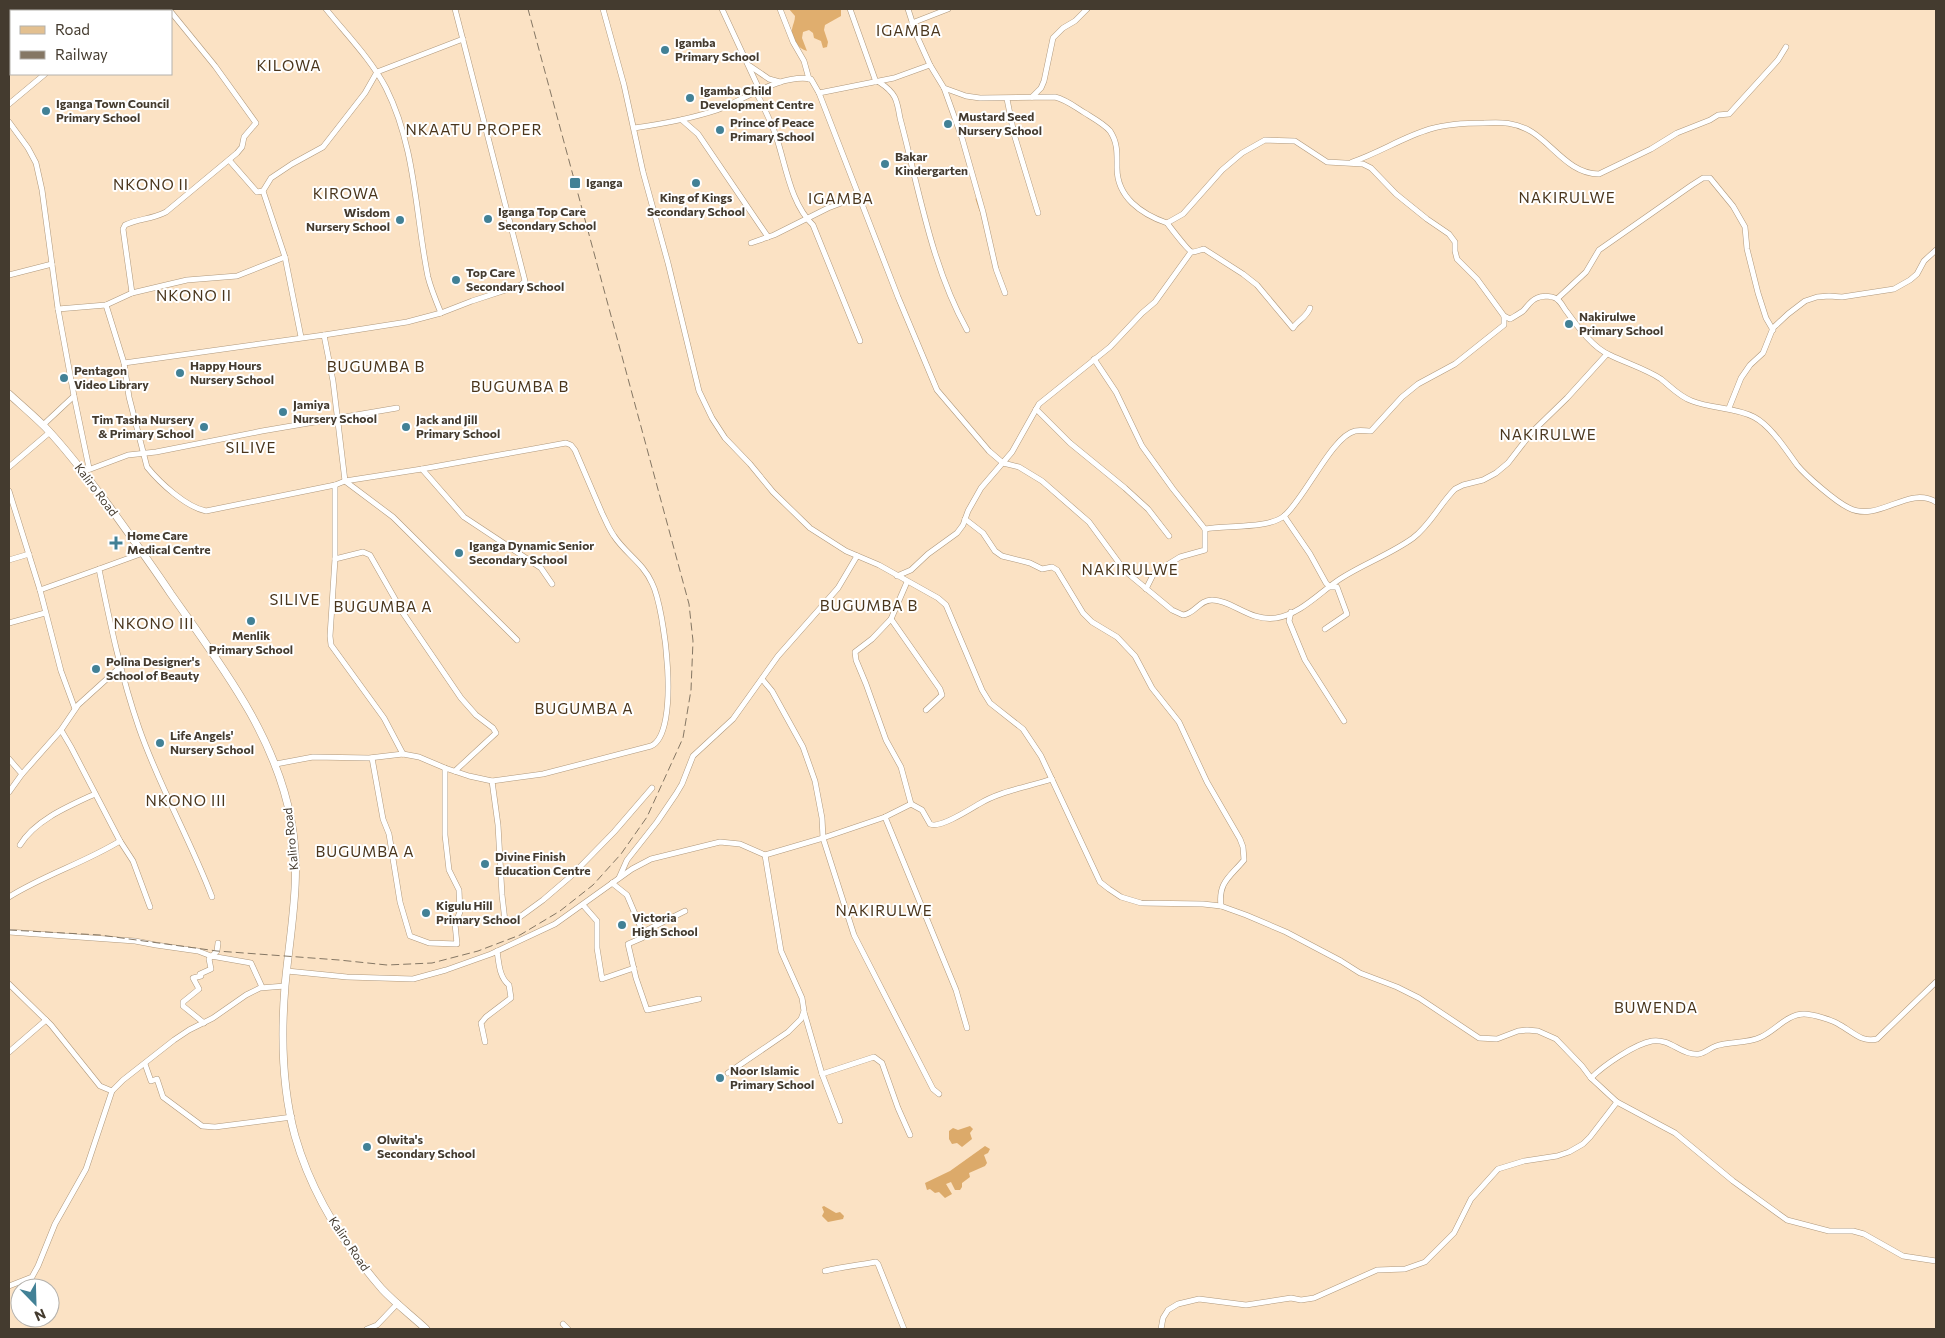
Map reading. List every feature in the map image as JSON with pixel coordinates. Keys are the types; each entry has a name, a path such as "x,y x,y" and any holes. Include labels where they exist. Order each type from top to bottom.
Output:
{"main road":[{"name":"Kaliro Road","path":"9,394 43,425 87,471 234,686 255,720 276,764 291,820 295,867 295,908 286,971 283,1018 284,1064 295,1135 307,1169 323,1204 338,1230 363,1266 384,1291 426,1329"}],"street":[{"path":"121,10 125,9"},
{"path":"326,9 377,72 401,127 412,164 429,279 440,313"},
{"path":"124,363 408,322 440,313 472,300 521,286 525,281 455,9"},
{"path":"603,9 624,85 645,183 668,263 699,391 712,418 725,438 773,492 810,528 839,547 879,565 938,598 946,605 982,690 990,703 1023,729 1041,756 1100,882 1120,897 1141,902 1221,906 1286,932 1360,973 1397,987 1418,998 1479,1038 1497,1039 1518,1031 1527,1030 1556,1039 1591,1078 1617,1102 1675,1134 1786,1220 1830,1231 1852,1231 1864,1234 1903,1256 1936,1261"},
{"path":"722,9 772,123 796,200 806,218 813,225 860,341"},
{"path":"780,9 793,42 804,61 809,79"},
{"path":"850,9 878,82 890,89 897,100 933,248 967,330"},
{"path":"908,9 930,65 944,88 962,138 983,212 996,269 1005,293"},
{"path":"912,23 948,9"},
{"path":"1032,97 1041,88 1044,81 1053,38 1063,28 1076,21 1087,9"},
{"path":"132,293 123,229 125,225 153,219 166,212 229,160 242,147 244,137 256,123 172,14"},
{"path":"229,160 257,192 263,191 271,178 324,147 365,93 377,72 463,39"},
{"path":"1347,164 1431,129 1464,124 1502,122 1518,125 1533,133 1568,163 1590,174 1599,174 1651,149 1676,133 1718,115 1730,114 1778,60 1786,47"},
{"path":"747,64 762,75 780,82"},
{"path":"819,93 878,82 930,65"},
{"path":"9,104 44,75"},
{"path":"634,128 682,120 716,110 780,82 802,78 812,79 860,196 898,297 937,390 972,433 1003,463 1018,466"},
{"path":"944,88 966,96 980,98 1055,97 1064,99 1109,129 1118,151 1116,169 1122,193 1145,214 1167,224 1178,235 1187,250 1191,252"},
{"path":"1007,99 1014,134 1038,213"},
{"path":"682,120 698,134 768,237"},
{"path":"9,122 28,148 36,163 42,190 58,309 87,471 116,458 143,452 156,452 397,408"},
{"path":"1167,224 1183,214 1222,170 1242,152 1265,140 1295,141 1327,162 1363,164 1371,168 1396,194 1449,234 1455,242 1457,259 1477,279 1504,316 1510,318 1519,314 1536,298 1546,296 1558,299 1598,348 1607,354 1660,378 1676,392 1692,402 1729,408 1754,417 1778,439 1798,466 1839,502 1859,512 1871,512 1906,500 1920,498 1936,502"},
{"path":"1558,299 1586,272 1599,250 1692,185 1704,178 1710,178 1733,206 1746,227 1747,249 1758,293 1766,318 1773,330"},
{"path":"263,191 285,258 301,337"},
{"path":"751,243 860,196"},
{"path":"1310,308 1307,316 1296,323 1293,328 1257,284 1204,249 1191,252 1155,302 1110,347 1044,399 1036,409 1012,452 1011,458 1018,466 1042,481 1089,522 1122,567 1172,610 1183,615 1193,612 1199,604 1209,600 1219,600 1240,611 1267,619 1279,618 1330,587 1339,579 1414,537 1455,489 1483,480 1496,473 1508,463 1532,432 1568,398 1607,354"},
{"path":"1729,408 1740,378 1763,353 1773,330 1788,314 1805,301 1829,296 1842,297 1894,289 1917,274 1924,261 1936,250"},
{"path":"58,309 106,305 132,293 187,280 237,276 285,258"},
{"path":"9,275 52,264"},
{"path":"106,305 124,363 129,397 147,467 187,503 206,511 335,485 345,481 530,451 566,443 575,450 614,536 629,556 643,568 652,583 663,615 666,636 668,698 665,725 661,739 657,744 544,774 492,781 480,780 419,757 403,754 372,758 313,757 276,764"},
{"path":"1205,529 1217,526 1272,523 1284,516 1298,501 1324,461 1343,440 1354,431 1371,431 1418,384 1455,364 1504,325 1504,316"},
{"path":"324,335 339,418 345,481 393,517 517,640"},
{"path":"1094,358 1116,392 1142,446 1172,489 1205,529 1205,550 1180,557 1154,573 1146,588"},
{"path":"43,425 74,396"},
{"path":"1036,409 1070,443 1148,509 1169,536"},
{"path":"9,467 50,432"},
{"path":"897,576 911,570 928,554 950,540 963,525 981,488 1012,452"},
{"path":"422,469 464,517 541,568 552,584"},
{"path":"335,485 335,559 331,645 384,718 403,754"},
{"path":"9,491 10,503 29,554 61,671 75,709"},
{"path":"1284,516 1310,554 1326,583 1330,587 1337,587 1346,614 1325,629"},
{"path":"965,519 983,534 995,552 1002,556 1030,563 1042,570 1052,567 1057,570 1083,613 1092,622 1117,637 1134,656 1152,688 1178,722 1207,782 1231,821 1244,847 1244,860 1224,882 1220,894 1221,906"},
{"path":"335,559 363,552 370,555 403,613 461,698 493,728 496,734 455,771"},
{"path":"40,590 143,553"},
{"path":"9,560 29,554"},
{"path":"618,879 627,860 657,822 682,784 693,756 733,719 793,638 838,588 857,556"},
{"path":"99,569 120,667 139,729 156,772 186,834 212,897"},
{"path":"907,582 891,619 872,639 855,652 856,660 886,740 902,767 911,804 922,810 930,824 937,825 989,799 1052,779"},
{"path":"1291,612 1289,620 1305,660 1344,721"},
{"path":"9,623 45,613"},
{"path":"891,619 940,689 942,695 940,699 926,710"},
{"path":"9,792 22,774 61,730 75,709 120,667"},
{"path":"762,679 772,691 803,747 815,781 822,818 823,838 854,935 933,1089 939,1094"},
{"path":"61,730 133,862 150,907"},
{"path":"372,758 383,819 389,834 400,902 410,936 429,943 457,944 456,924 460,912 459,890 449,870 448,862 444,768"},
{"path":"9,760 22,774"},
{"path":"492,781 498,825 505,920 516,919 543,900 571,876 614,832 652,788"},
{"path":"20,845 27,832 95,794"},
{"path":"286,971 347,977 413,978 460,966 555,924 612,883 651,859 720,842 740,844 765,855 885,817 911,804"},
{"path":"885,817 956,990 967,1028"},
{"path":"9,897 25,887 75,865 120,841"},
{"path":"765,855 781,951 802,998 822,1074 840,1121"},
{"path":"612,883 627,895 644,935 642,938 628,944 648,1010 698,999"},
{"path":"583,904 596,921 597,948 602,980 634,968"},
{"path":"642,932 685,911"},
{"path":"9,932 135,940 156,946 198,951 211,956 251,963 262,987"},
{"path":"204,1023 188,1012 183,1006 183,1002 199,989 193,978 201,976 200,974 211,969 209,959 217,951 218,943"},
{"path":"485,1042 481,1022 511,998 509,985 505,982 500,972 496,951"},
{"path":"1591,1078 1603,1066 1653,1040 1665,1041 1690,1053 1699,1054 1718,1045 1752,1040 1765,1035 1790,1018 1805,1014 1839,1024 1865,1040 1871,1040 1884,1033 1936,982"},
{"path":"9,984 46,1020 100,1086 112,1092"},
{"path":"9,1286 32,1277 55,1224 86,1169 112,1092 123,1080 174,1040 246,995 262,987 285,986"},
{"path":"728,1073 788,1032 801,1019 804,1011"},
{"path":"9,1052 46,1020"},
{"path":"822,1074 874,1057 882,1062 898,1108 910,1135"},
{"path":"145,1064 151,1081 157,1080 163,1097 202,1126 292,1117"},
{"path":"1161,1329 1163,1318 1168,1310 1178,1304 1199,1300 1246,1305 1291,1298 1301,1300 1314,1298 1377,1270 1405,1269 1425,1262 1454,1233 1471,1199 1498,1170 1517,1163 1557,1156 1583,1144 1617,1102"},
{"path":"825,1271 876,1262 904,1329"},
{"path":"367,1329 377,1325 398,1303"},
{"path":"564,1324 568,1329"}],"shaded area":[{"path":"789,9 841,9 841,16 825,25 827,47 823,48 821,41 814,38 813,33 809,30 803,32 802,38 807,51 798,46 792,32 795,16"},
{"path":"970,1126 973,1129 970,1133 972,1139 962,1147 957,1143 952,1144 949,1139 949,1131 953,1128 958,1130"},
{"path":"985,1146 990,1149 984,1155 987,1163 985,1166 969,1173 970,1177 962,1183 960,1190 955,1190 951,1182 946,1184 952,1194 945,1198 939,1192 935,1193 930,1189 927,1190 925,1183 950,1171"},
{"path":"824,1206 836,1213 840,1212 844,1216 843,1219 828,1222 822,1216 824,1212 822,1207"}],"waterway":[{"path":"976,199 980,211"}],"railway":[{"path":"9,930 100,935 217,951 387,965 432,963 478,951 520,935 560,911 593,885 621,854 647,817 683,738 691,690 693,641 689,604 528,9"}],"place":[{"name":"Igamba Primary School","path":"665,50"},
{"name":"Igamba Child Development Centre","path":"690,98"},
{"name":"Iganga Town Council Primary School","path":"46,111"},
{"name":"Mustard Seed Nursery School","path":"948,124"},
{"name":"Prince of Peace Primary School","path":"720,130"},
{"name":"Bakar Kindergarten","path":"885,164"},
{"name":"Iganga","path":"575,183"},
{"name":"King of Kings Secondary School","path":"696,183"},
{"name":"Iganga Top Care Secondary School","path":"488,219"},
{"name":"Wisdom Nursery School","path":"400,220"},
{"name":"Top Care Secondary School","path":"456,280"},
{"name":"Nakirulwe Primary School","path":"1569,324"},
{"name":"Happy Hours Nursery School","path":"180,373"},
{"name":"Pentagon Video Library","path":"64,378"},
{"name":"Jamiya Nursery School","path":"283,412"},
{"name":"Tim Tasha Nursery & Primary School","path":"204,427"},
{"name":"Jack and Jill Primary School","path":"406,427"},
{"name":"Home Care Medical Centre","path":"116,543"},
{"name":"Iganga Dynamic Senior Secondary School","path":"459,553"},
{"name":"Menlik Primary School","path":"251,621"},
{"name":"Polina Designer's School of Beauty","path":"96,669"},
{"name":"Life Angels' Nursery School","path":"160,743"},
{"name":"Divine Finish Education Centre","path":"485,864"},
{"name":"Kigulu Hill Primary School","path":"426,913"},
{"name":"Victoria High School","path":"622,925"},
{"name":"Noor Islamic Primary School","path":"720,1078"},
{"name":"Olwita's Secondary School","path":"367,1147"}],"district":[{"name":"IGAMBA","path":"909,31"},
{"name":"KILOWA","path":"289,66"},
{"name":"NKAATU PROPER","path":"474,130"},
{"name":"NKONO II","path":"151,185"},
{"name":"KIROWA","path":"346,194"},
{"name":"NAKIRULWE","path":"1567,198"},
{"name":"IGAMBA","path":"841,199"},
{"name":"NKONO II","path":"194,296"},
{"name":"BUGUMBA B","path":"376,367"},
{"name":"BUGUMBA B","path":"520,387"},
{"name":"NAKIRULWE","path":"1548,435"},
{"name":"SILIVE","path":"251,448"},
{"name":"NAKIRULWE","path":"1130,570"},
{"name":"SILIVE","path":"295,600"},
{"name":"BUGUMBA B","path":"869,606"},
{"name":"BUGUMBA A","path":"383,607"},
{"name":"NKONO III","path":"154,624"},
{"name":"BUGUMBA A","path":"584,709"},
{"name":"NKONO III","path":"186,801"},
{"name":"BUGUMBA A","path":"365,852"},
{"name":"NAKIRULWE","path":"884,911"},
{"name":"BUWENDA","path":"1656,1008"}]}
